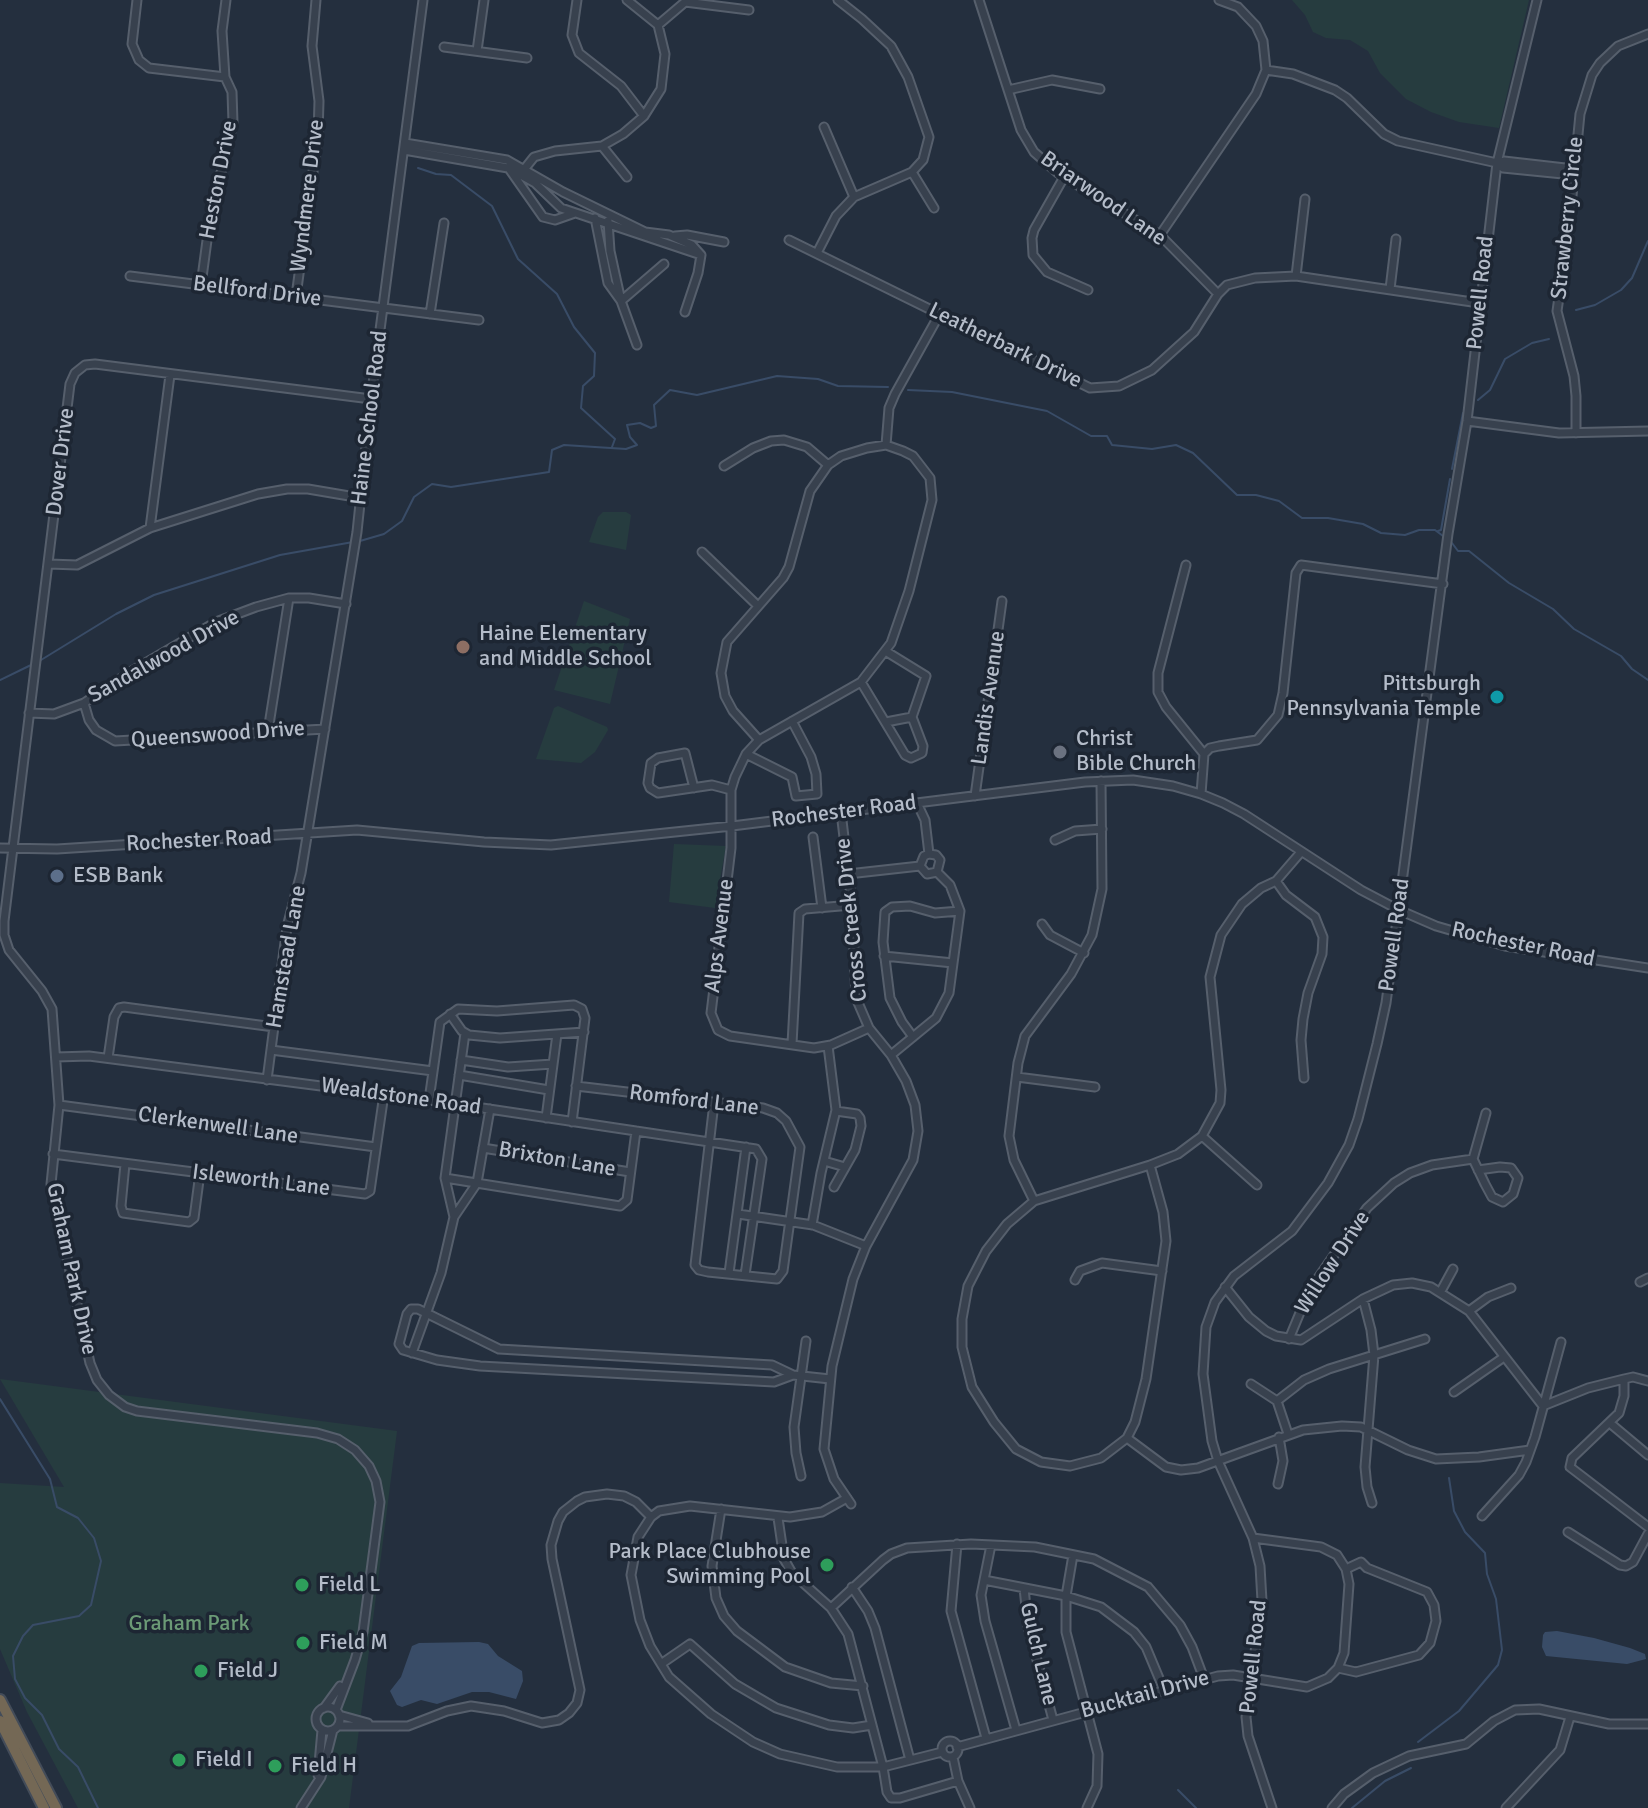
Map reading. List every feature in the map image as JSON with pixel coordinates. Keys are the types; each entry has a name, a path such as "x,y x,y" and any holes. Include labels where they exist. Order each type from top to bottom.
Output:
{"highway":[{"path":"0,1700 56,1808"},
{"path":"0,1721 44,1808"}],"street":[{"path":"137,0 132,44 139,60 149,68 225,77"},
{"name":"Heston Drive","path":"201,285 210,218 233,123 232,92 225,77 222,31 226,0"},
{"name":"Wyndmere Drive","path":"296,296 318,135 319,101 313,74 312,46 316,0"},
{"name":"Haine School Road","path":"305,834 346,604 361,498 423,0"},
{"path":"477,51 484,0"},
{"path":"577,0 572,35 579,53 621,86 644,116"},
{"path":"522,172 534,157 555,151 602,146 623,134 644,116 661,89 665,54 658,25 627,0"},
{"path":"817,253 836,216 854,197 912,172 923,160 929,137 908,77 891,46 838,0"},
{"name":"Briarwood Lane","path":"979,0 1028,145 1039,159 1160,235 1218,294"},
{"path":"1160,235 1256,94 1266,70 1263,41 1256,26 1238,7 1219,0"},
{"name":"Powell Road","path":"1272,1808 1248,1736 1246,1717 1262,1601 1257,1551 1218,1461 1206,1408 1204,1346 1210,1312 1225,1287 1246,1265 1292,1231 1328,1183 1349,1145 1377,1044 1399,910 1467,421 1497,163 1537,0"},
{"path":"658,25 685,2 749,10"},
{"name":"Strawberry Circle","path":"1576,433 1574,376 1557,311 1580,114 1592,75 1600,63 1618,46 1648,34"},
{"path":"444,47 527,58"},
{"path":"1266,70 1293,74 1335,90 1390,138 1497,163 1504,161 1573,172"},
{"path":"1008,90 1052,80 1100,89"},
{"path":"824,127 854,197"},
{"path":"405,146 522,172 561,208 701,255"},
{"path":"405,146 500,158 522,172 650,234 673,237 692,245 701,255"},
{"path":"602,146 627,177"},
{"path":"508,168 543,217 555,220 578,214"},
{"path":"912,172 934,208"},
{"path":"1064,177 1034,230 1033,255 1047,272 1088,290"},
{"path":"577,198 578,214"},
{"path":"1296,276 1305,199"},
{"path":"602,210 609,223 610,251 621,301 637,345"},
{"path":"595,218 608,283 621,301"},
{"path":"430,314 444,223"},
{"path":"663,243 673,237 687,235 724,242"},
{"path":"1390,289 1396,239"},
{"name":"Leatherbark Drive","path":"789,240 1090,388 1119,386 1152,370 1194,332 1218,294"},
{"path":"685,312 701,255"},
{"path":"621,301 664,264"},
{"name":"Bellford Drive","path":"130,276 479,320"},
{"path":"1218,294 1227,285 1255,278 1296,276 1479,303"},
{"path":"886,445 889,408 939,315"},
{"name":"Dover Drive","path":"12,850 70,384 75,373 85,365 95,364 371,399"},
{"path":"150,528 170,375"},
{"path":"1467,421 1576,433 1648,431"},
{"path":"724,466 753,448 784,440 807,447 828,465"},
{"path":"732,826 731,790 746,754 759,740 861,682 887,652 909,591 932,500 930,478 913,456 886,445 851,452 828,465 810,491 789,567 783,578 727,642 721,673 729,706 759,740"},
{"path":"49,564 77,565 150,528 258,494 308,489 361,498"},
{"path":"702,552 758,606"},
{"path":"1186,565 1158,673 1158,692 1166,707 1204,754"},
{"path":"1201,794 1204,754 1210,748 1257,740 1278,715 1296,573 1301,565 1443,584"},
{"path":"268,731 289,598"},
{"name":"Sandalwood Drive","path":"29,713 54,714 84,703 216,622 256,607 289,598 346,604"},
{"name":"Landis Avenue","path":"975,796 1002,601"},
{"path":"861,682 905,755 911,758 922,753 912,717 926,676 887,652"},
{"name":"Queenswood Drive","path":"84,703 96,730 115,741 325,729"},
{"path":"886,722 912,717"},
{"path":"746,754 792,777 796,796 817,794 811,757 792,721"},
{"path":"694,788 685,753 658,758 651,763 648,783 653,791 673,792 720,786 731,790"},
{"path":"1034,1201 1011,1148 1010,1119 1025,1036 1084,953 1092,935 1101,901 1101,781"},
{"name":"Rochester Road","path":"0,848 66,849 333,831 377,831 551,845 1101,781 1153,783 1201,794 1244,814 1399,910 1436,926 1505,946 1648,968"},
{"path":"925,820 932,801"},
{"path":"917,803 925,820 929,854"},
{"name":"Cross Creek Drive","path":"778,1518 822,1512 849,1501 828,1465 824,1449 830,1379 846,1304 866,1246 913,1160 918,1131 915,1105 906,1081 891,1055 869,1028 856,998 852,905 841,812"},
{"name":"Alps Avenue","path":"732,826 713,990 712,1019 718,1030 730,1036 814,1048 828,1046 869,1028"},
{"path":"1055,840 1066,833 1102,829"},
{"name":"Hamstead Lane","path":"267,1080 287,927 301,873 305,834"},
{"path":"813,837 822,908"},
{"name":"Graham Park Drive","path":"12,850 4,935 16,961 42,991 52,1009 59,1105 51,1184 90,1363 97,1380 109,1395 125,1407 137,1411 317,1433 338,1439 355,1450 369,1466 376,1481 380,1502 363,1632 337,1712 336,1728 324,1769 301,1808"},
{"path":"1150,1165 1166,1227 1146,1379 1135,1422 1127,1438 1101,1458 1070,1466 1041,1462 1016,1449 972,1387 962,1347 962,1319 968,1286 986,1251 1007,1224 1034,1201 1150,1165 1178,1154 1202,1136 1220,1103 1221,1090 1210,977 1215,950 1230,919 1242,904 1261,888 1276,881 1301,852"},
{"path":"920,866 924,856 936,855 940,860 937,872"},
{"path":"848,874 920,866"},
{"path":"920,866 927,874 937,872"},
{"path":"891,1055 936,1018 949,993 960,911 950,885 937,872"},
{"path":"1276,881 1286,895 1315,917 1323,937 1322,954 1308,993 1303,1019 1304,1078"},
{"path":"792,1044 799,913 805,909 852,905"},
{"path":"913,1037 890,998 884,956 885,912 892,907 910,906 939,913 960,911"},
{"path":"1042,924 1050,935 1084,953"},
{"path":"884,956 953,963"},
{"path":"429,1100 440,1022 450,1014 458,1009 497,1011 574,1005 584,1014 584,1032 572,1122"},
{"path":"108,1058 114,1017 119,1008 124,1007 274,1027"},
{"path":"450,1014 465,1033 496,1038 584,1032"},
{"path":"454,1217 445,1178 465,1033"},
{"path":"546,1118 557,1034"},
{"path":"812,1225 836,1111 836,1091 828,1046"},
{"path":"271,1050 433,1071"},
{"name":"Wealdstone Road","path":"56,1057 108,1058 429,1100 746,1147"},
{"path":"461,1060 508,1067 553,1064"},
{"path":"459,1075 549,1090"},
{"path":"1017,1077 1095,1087"},
{"name":"Romford Lane","path":"576,1086 763,1108 777,1113 792,1129 800,1147 782,1276 777,1279 699,1270 695,1265 709,1142"},
{"name":"Isleworth Lane","path":"53,1154 365,1194 370,1191 384,1094"},
{"path":"709,1142 714,1103"},
{"name":"Clerkenwell Lane","path":"59,1105 376,1147"},
{"path":"412,1353 441,1273 454,1217 477,1183 490,1109"},
{"path":"834,1187 855,1150 861,1121 857,1114 836,1111"},
{"path":"1478,1170 1511,1168 1518,1178 1513,1194 1503,1202 1498,1201 1489,1192 1478,1170 1473,1159 1486,1113"},
{"path":"445,1178 620,1206 627,1200 636,1131"},
{"path":"1202,1136 1257,1185"},
{"path":"729,1273 746,1147 756,1149 762,1159 745,1275"},
{"name":"Brixton Lane","path":"483,1148 630,1172"},
{"name":"Willow Drive","path":"1289,1339 1309,1291 1367,1208 1410,1173 1432,1165 1473,1159"},
{"path":"824,1161 845,1167"},
{"path":"125,1164 123,1213 189,1222 194,1218 200,1173"},
{"path":"738,1214 812,1225 866,1246"},
{"path":"1075,1280 1080,1271 1102,1263 1162,1271"},
{"path":"1441,1291 1453,1269"},
{"path":"1225,1287 1257,1323 1276,1336 1301,1340 1363,1299 1393,1285 1412,1283 1441,1291 1469,1311 1543,1406"},
{"path":"1469,1311 1488,1297 1511,1288"},
{"path":"1363,1299 1374,1355 1365,1467 1372,1503"},
{"path":"797,1375 783,1380 763,1381 480,1366 437,1360 403,1350 399,1344 411,1309 425,1311 499,1349 763,1365 797,1375 830,1379"},
{"path":"1277,1401 1304,1380 1329,1369 1425,1339"},
{"path":"801,1476 794,1427 797,1375 806,1341"},
{"path":"1482,1516 1519,1475 1530,1450 1561,1342"},
{"path":"533,1369 534,1351"},
{"path":"610,1356 610,1372"},
{"path":"1454,1392 1504,1357"},
{"path":"685,1377 687,1361"},
{"path":"763,1365 763,1381"},
{"path":"1543,1406 1588,1388 1624,1379 1633,1377 1648,1381"},
{"path":"1624,1379 1622,1404 1611,1424 1572,1458 1570,1467 1648,1527"},
{"path":"1251,1384 1277,1401 1288,1434"},
{"path":"1611,1424 1648,1455"},
{"path":"1127,1438 1174,1470 1188,1470 1218,1461 1303,1430 1342,1426 1361,1427 1408,1450 1436,1459 1530,1450"},
{"path":"1278,1484 1283,1461 1279,1437"},
{"path":"322,1730 418,1723 447,1711 471,1706 504,1711 542,1723 559,1720 577,1703 580,1690 552,1559 551,1545 558,1521 563,1512 577,1501 607,1494 624,1496 636,1502 651,1517"},
{"path":"942,1752 883,1767 837,1767 780,1754 753,1742 692,1698 669,1677 650,1646 640,1620 631,1575 638,1537 651,1517 659,1511 682,1507 721,1509 778,1518 784,1559 792,1573 831,1608 848,1634 883,1767 887,1792 891,1798 956,1783"},
{"path":"721,1509 712,1566 716,1598 724,1616 737,1631 785,1667 831,1683 863,1686"},
{"path":"1568,1532 1626,1566 1633,1562 1648,1534"},
{"path":"1253,1538 1321,1547 1337,1555 1346,1569 1349,1584 1345,1645 1338,1668 1356,1672 1419,1655 1430,1643 1436,1621 1434,1605 1427,1592 1367,1568 1361,1562 1346,1569"},
{"path":"1257,1551 1273,1541"},
{"path":"831,1608 891,1554 922,1546 957,1544 1035,1547 1094,1559 1148,1587 1180,1625 1204,1679"},
{"path":"957,1544 951,1611 986,1738"},
{"path":"991,1545 981,1595 985,1621 1016,1730"},
{"path":"1073,1555 1066,1596 1066,1632 1098,1754 1097,1786 1087,1808"},
{"path":"984,1580 1066,1596 1101,1607 1134,1632 1146,1647 1164,1690"},
{"path":"852,1587 875,1628 910,1760"},
{"name":"Gulch Lane","path":"1024,1588 1028,1626 1053,1720"},
{"path":"661,1664 690,1644 735,1684 776,1708 829,1725 853,1728 872,1725"},
{"name":"Bucktail Drive","path":"957,1747 1204,1679 1225,1675 1307,1687 1319,1684 1338,1668"},
{"name":"Graham Park Drive","path":"316,1782 322,1730 316,1718 347,1678"},
{"path":"324,1708 390,1727"},
{"path":"1332,1808 1344,1794 1373,1773 1409,1756 1466,1744 1494,1721 1515,1710 1539,1709 1609,1724 1648,1724"},
{"path":"1506,1808 1560,1750 1570,1717"},
{"path":"942,1752 943,1744 947,1741 957,1747 953,1757 956,1783 970,1808"},
{"path":"942,1752 945,1756 953,1757"}],"green space":[{"path":"1292,0 1529,0 1499,128 1459,122 1406,99 1380,73 1368,51 1350,40 1326,38 1313,32 1305,15"},
{"path":"603,512 626,512 631,515 626,550 589,542 598,517"},
{"path":"584,601 630,619 610,704 554,690"},
{"path":"558,706 607,727 595,752 581,763 536,759 554,708"},
{"path":"674,844 726,846 715,908 669,902"},
{"name":"Graham Park","path":"0,1379 397,1431 349,1808 78,1808 27,1712 0,1649 0,1483 64,1487"}],"water":[{"path":"1557,1631 1630,1648 1645,1654 1646,1659 1627,1664 1546,1656 1542,1647 1543,1635"},
{"path":"419,1643 488,1644 498,1656 522,1671 523,1681 516,1699 489,1692 472,1692 437,1704 421,1700 402,1707 397,1705 390,1691 401,1677 412,1646"}],"waterway":[{"path":"418,168 451,175 492,206 518,259 557,294 574,327 595,353 594,376 583,386 581,408 615,439 612,447"},
{"path":"1576,310 1595,305 1621,290 1632,278 1648,241"},
{"path":"1478,400 1490,390 1505,359 1532,343 1549,339"},
{"path":"360,541 384,534 402,521 414,497 432,484 451,487 549,472 552,450 564,445 626,449 637,445 630,437 627,425 640,423 651,428 656,426 654,405 670,390 697,395 777,376 818,379 838,386 888,387"},
{"path":"908,390 952,392 1047,411 1091,436 1107,436 1112,445 1152,449 1176,445 1193,453 1237,495 1256,495 1279,501 1302,518 1328,518 1363,524 1381,533 1405,535 1419,530 1435,530 1443,536"},
{"path":"1452,469 1463,413"},
{"path":"1438,531 1441,530 1450,479"},
{"path":"41,660 116,614 154,595 280,555 353,542"},
{"path":"1452,543 1458,551 1469,551 1509,583 1553,609 1574,629 1621,656 1632,669 1648,680"},
{"path":"0,680 31,665"},
{"path":"0,1399 50,1479 57,1507 78,1518 94,1538 101,1561 91,1605 79,1616 33,1625 23,1636 13,1656 15,1679 25,1698 42,1715 59,1749 78,1767 98,1808"},
{"path":"1418,1742 1459,1711 1498,1665 1502,1650 1496,1599 1487,1574 1485,1553 1465,1532 1454,1511 1449,1478"},
{"path":"1352,1808 1385,1781 1411,1768"},
{"path":"1178,1790 1196,1808"}],"place":[{"name":"Haine Elementary and Middle School","path":"463,647"},
{"name":"Pittsburgh Pennsylvania Temple","path":"1497,697"},
{"name":"Christ Bible Church","path":"1060,752"},
{"name":"ESB Bank","path":"57,876"},
{"name":"Park Place Clubhouse Swimming Pool","path":"827,1565"},
{"name":"Field L","path":"302,1585"},
{"name":"Field M","path":"303,1643"},
{"name":"Field J","path":"201,1671"},
{"name":"Field I","path":"179,1760"},
{"name":"Field H","path":"275,1766"}]}
